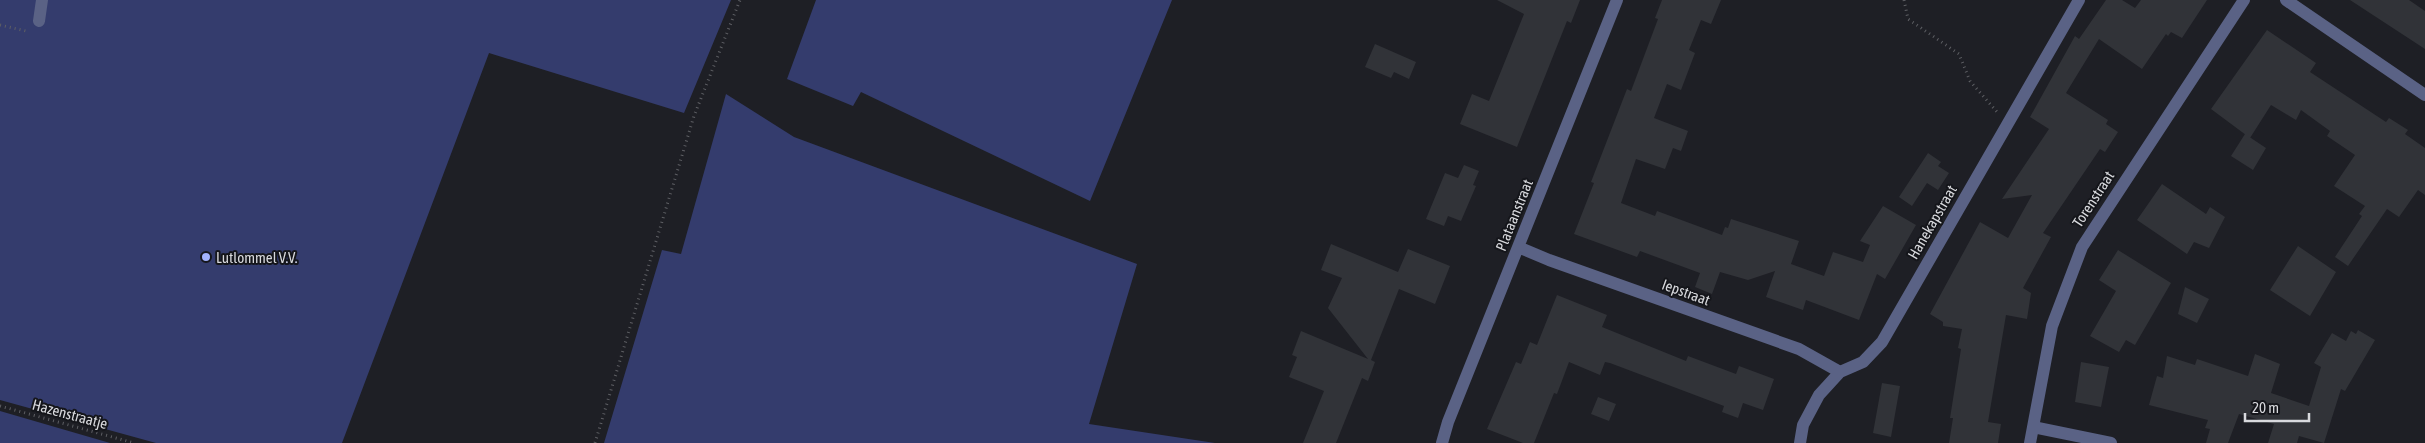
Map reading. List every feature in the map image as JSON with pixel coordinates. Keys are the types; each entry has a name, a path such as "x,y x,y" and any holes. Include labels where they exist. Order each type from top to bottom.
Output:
{"street":[{"path":"39,20 42,0"},
{"name":"Plataanstraat","path":"1442,443 1448,422 1617,0"},
{"name":"Hanekapstraat","path":"1800,443 1803,425 1819,395 1840,372 1863,362 1882,342 2079,0"},
{"name":"Torenstraat","path":"2030,443 2052,326 2082,247 2244,0"},
{"path":"2286,0 2425,95"},
{"name":"Iepstraat","path":"1518,248 1799,349 1840,372"},
{"path":"2033,427 2111,443"}],"path":[{"path":"595,443 694,116 740,0"},
{"path":"1904,0 1908,18 1959,54 1970,81 2007,124"},
{"path":"0,25 31,33"},
{"name":"Hazenstraatje","path":"0,406 134,443"}],"shaded area":[{"name":"Lutlommel V.V.","path":"0,0 731,0 684,113 489,53 342,443 156,443 0,400"},
{"path":"816,0 1172,0 1090,201 861,92 853,106 787,79"},
{"path":"726,94 794,137 1137,264 1089,424 1215,443 604,443 662,250 681,254"},
{"path":"0,411 110,443 0,443"}],"building":[{"path":"1497,0 1580,0 1571,23 1567,21 1517,147 1460,124 1472,94 1489,101 1524,14"},
{"path":"1662,0 1721,0 1711,24 1701,20 1689,50 1695,53 1681,90 1667,84 1654,118 1688,131 1681,151 1673,148 1665,169 1636,159 1621,203 1655,216 1657,211 1722,235 1725,227 1728,228 1731,219 1799,241 1791,264 1824,276 1833,252 1863,262 1870,245 1860,241 1883,206 1916,225 1885,279 1877,274 1859,320 1806,300 1803,310 1766,297 1775,271 1748,280 1720,272 1712,294 1695,287 1700,273 1640,251 1637,257 1574,234 1594,183 1591,182 1627,89 1631,91 1658,19 1655,18"},
{"path":"2106,0 2122,0 2135,8 2141,0 2207,0 2182,38 2171,32 2168,36 2166,34 2142,69 2099,39 2066,93 2108,120 2106,124 2118,132 2105,152 2100,149 2043,233 2051,237 2023,288 2031,293 2027,319 2006,315 1988,422 2001,424 1998,443 1949,443 1953,418 1950,418 1961,349 1958,348 1962,329 1943,326 1943,322 1930,314 1980,222 2008,238 2032,195 2002,199 2049,129 2030,117 2075,36 2079,39"},
{"path":"2350,0 2409,0 2425,11 2425,49"},
{"path":"2267,30 2316,63 2310,72 2386,122 2389,118 2408,130 2405,134 2425,148 2425,195 2418,190 2399,217 2387,209 2348,266 2335,257 2362,216 2359,214 2365,206 2334,186 2355,155 2327,136 2330,131 2301,110 2296,120 2271,105 2250,138 2211,109"},
{"path":"1375,44 1416,62 1409,79 1394,72 1391,78 1365,67"},
{"path":"2245,134 2266,148 2253,170 2231,156"},
{"path":"1928,153 1941,162 1938,166 1949,173 1938,190 1927,183 1912,206 1899,197"},
{"path":"1464,165 1479,171 1473,185 1476,186 1461,221 1448,216 1444,226 1426,219 1445,173 1458,178"},
{"path":"2162,184 2206,214 2210,207 2225,217 2209,248 2194,242 2187,254 2137,220"},
{"path":"1331,244 1398,272 1408,249 1450,266 1435,304 1399,289 1371,360 1375,362 1368,381 1362,378 1336,443 1303,443 1324,391 1289,377 1297,357 1292,355 1301,331 1368,359 1328,308 1342,278 1321,270"},
{"path":"2298,246 2336,272 2310,316 2270,290"},
{"path":"2118,250 2171,283 2135,345 2126,340 2119,352 2090,336 2116,291 2099,280"},
{"path":"2185,287 2209,299 2197,323 2178,314"},
{"path":"1557,295 1607,315 1602,327 1686,361 1688,356 1736,374 1739,366 1774,379 1763,410 1743,403 1738,418 1722,412 1724,406 1610,363 1605,362 1600,375 1569,362 1557,394 1554,393 1534,443 1523,443 1487,429 1516,362 1521,364 1530,342 1537,345"},
{"path":"2358,330 2375,340 2345,391 2341,389 2324,443 2299,436 2297,443 2268,443 2274,424 2239,414 2228,443 2206,443 2210,429 2205,428 2208,420 2149,405 2157,376 2163,378 2167,356 2195,365 2197,359 2248,376 2255,354 2280,364 2271,393 2309,406 2321,367 2314,363 2332,333 2346,341 2351,331 2356,334"},
{"path":"2081,362 2109,367 2101,407 2075,402"},
{"path":"1882,383 1900,386 1891,437 1873,433"},
{"path":"1598,397 1616,404 1609,421 1591,414"}],"place":[{"name":"Lutlommel V.V.","path":"206,257"}]}
